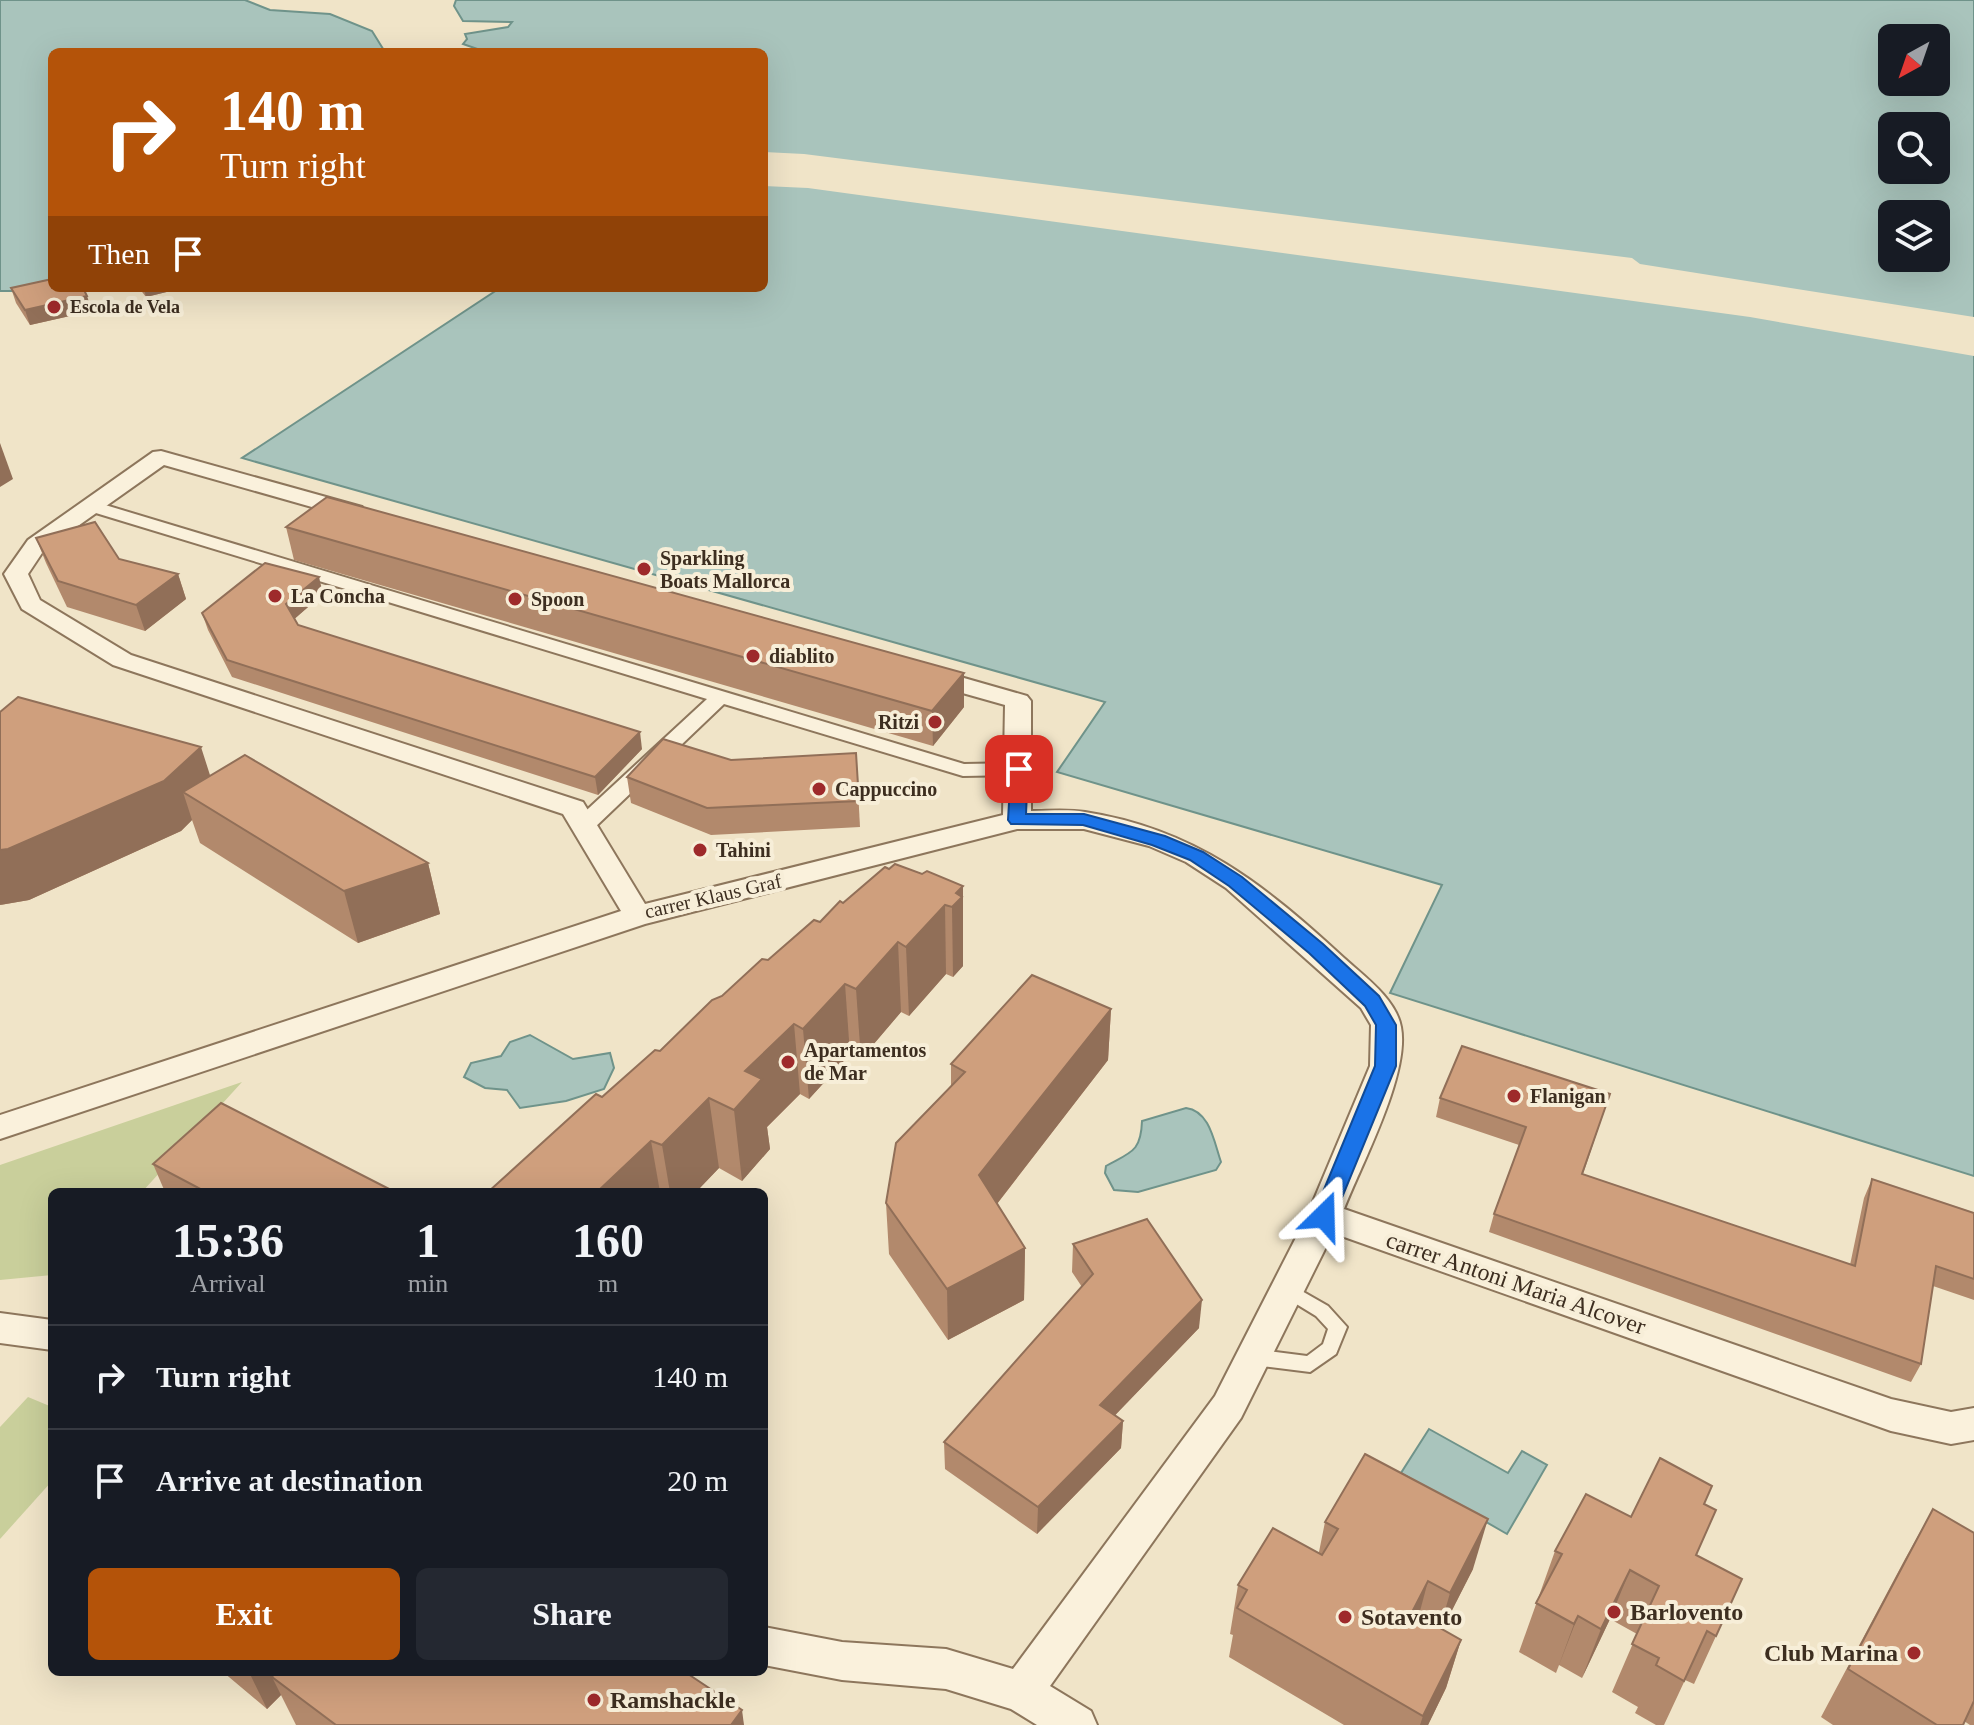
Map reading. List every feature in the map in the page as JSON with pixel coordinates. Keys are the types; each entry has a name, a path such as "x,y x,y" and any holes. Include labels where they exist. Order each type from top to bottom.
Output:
{"street":[{"name":"carrer Klaus Graf","path":"375,518 161,457 36,545 16,574 30,604 122,660 573,808 638,916 1017,820 1084,820 1159,840 1196,856 1236,881 1316,949 1372,1001 1386,1025 1386,1066 1324,1216"},
{"path":"92,506 963,770 1019,769"},
{"path":"911,671 1018,701 1017,820"},
{"path":"584,825 719,698"},
{"path":"0,1127 638,916"},
{"path":"1021,1692 1228,1407 1324,1216"},
{"name":"carrer Antoni Maria Alcover","path":"1324,1216 1891,1415 1951,1428 1974,1424"},
{"path":"0,1328 48,1334"},
{"path":"768,1647 842,1661 946,1669 1021,1692 1076,1725"}],"lane":[{"path":"1253,1357 1310,1364 1330,1349 1338,1327 1322,1311 1286,1289"}],"green space":[{"path":"242,1082 146,1188 48,1188 48,1275 0,1280 0,1165"},
{"path":"28,1397 48,1405 48,1485 0,1539 0,1427"}],"water":[{"path":"0,0 245,0 270,10 330,14 372,31 383,48 48,48 48,288 0,291"},
{"path":"456,0 1974,0 1974,1176 1390,993 1442,885 1057,772 1105,702 242,458 494,292 768,292 768,48 474,48 463,44 467,39 465,34 508,27 512,22 463,21 454,6"},
{"path":"530,1035 573,1059 610,1053 614,1068 604,1089 566,1101 520,1108 507,1090 485,1088 464,1077 471,1063 501,1056 510,1042"},
{"path":"1186,1108 1201,1115 1210,1129 1221,1162 1216,1170 1138,1192 1114,1190 1105,1173 1106,1166 1137,1145 1142,1121"},
{"path":"1429,1429 1508,1473 1522,1451 1547,1465 1507,1534 1401,1473"}],"pier":[{"path":"768,152 804,154 1632,258 1640,264 1974,317 1974,356 1750,317 808,188 768,186"}],"building":[{"path":"48,280 48,292 85,292 87,296 25,310 11,288"},
{"path":"327,497 964,673 932,711 286,527"},
{"path":"95,522 119,559 178,574 136,605 58,581 36,538"},
{"path":"265,563 319,577 286,604 298,625 640,732 595,777 227,660 202,613"},
{"path":"18,697 201,747 164,781 0,850 0,712"},
{"path":"663,739 731,760 856,753 859,801 707,808 627,777"},
{"path":"245,755 428,863 344,891 183,792"},
{"path":"895,864 922,874 927,871 963,886 956,893 962,897 952,907 945,905 906,947 898,942 856,989 845,984 803,1029 794,1024 745,1071 762,1079 734,1110 709,1098 662,1145 651,1141 601,1188 492,1188 596,1094 602,1097 655,1050 660,1051 712,1000 722,996 762,959 768,960 814,920 820,922 840,901 843,903 885,867 889,869"},
{"path":"1032,975 1111,1009 979,1175 1025,1248 947,1289 886,1203 896,1143 965,1072 951,1064"},
{"path":"1462,1046 1610,1094 1582,1174 1855,1266 1872,1179 1974,1213 1974,1279 1936,1266 1921,1364 1494,1214 1526,1127 1440,1098"},
{"path":"221,1103 387,1188 198,1188 153,1164"},
{"path":"1147,1219 1202,1300 1100,1405 1123,1421 1038,1507 944,1442 1093,1274 1073,1244"},
{"name":"Sotavento","path":"1365,1454 1488,1519 1450,1593 1428,1581 1412,1612 1461,1640 1423,1716 1237,1608 1247,1590 1238,1585 1273,1528 1322,1555 1338,1529 1325,1522"},
{"path":"1660,1458 1712,1486 1704,1504 1716,1510 1696,1555 1742,1579 1716,1636 1707,1631 1684,1681 1656,1665 1659,1658 1632,1644 1659,1586 1630,1570 1601,1629 1578,1616 1574,1624 1536,1603 1562,1554 1555,1551 1586,1494 1631,1517"},
{"name":"Club Marina","path":"1933,1509 1974,1533 1974,1701 1963,1725 1937,1725 1848,1669"},
{"path":"691,1676 742,1710 731,1725 336,1725 272,1677"}],"place":[{"name":"Escola de Vela","path":"54,307"},
{"name":"Sparkling Boats Mallorca","path":"644,569"},
{"name":"La Concha","path":"275,596"},
{"name":"Spoon","path":"515,599"},
{"name":"diablito","path":"753,656"},
{"name":"Ritzi","path":"935,722"},
{"name":"Cappuccino","path":"819,789"},
{"name":"Tahini","path":"700,850"},
{"name":"Apartamentos de Mar","path":"788,1062"},
{"name":"Flanigan","path":"1514,1096"},
{"name":"Barlovento","path":"1614,1612"},
{"name":"Sotavento","path":"1345,1617"},
{"name":"Club Marina","path":"1914,1653"},
{"name":"Ramshackle","path":"594,1700"}],"route":[{"path":"1019,769 1017,820 1084,820 1159,840 1196,856 1236,881 1372,1001 1386,1025 1386,1066 1324,1216"}]}
